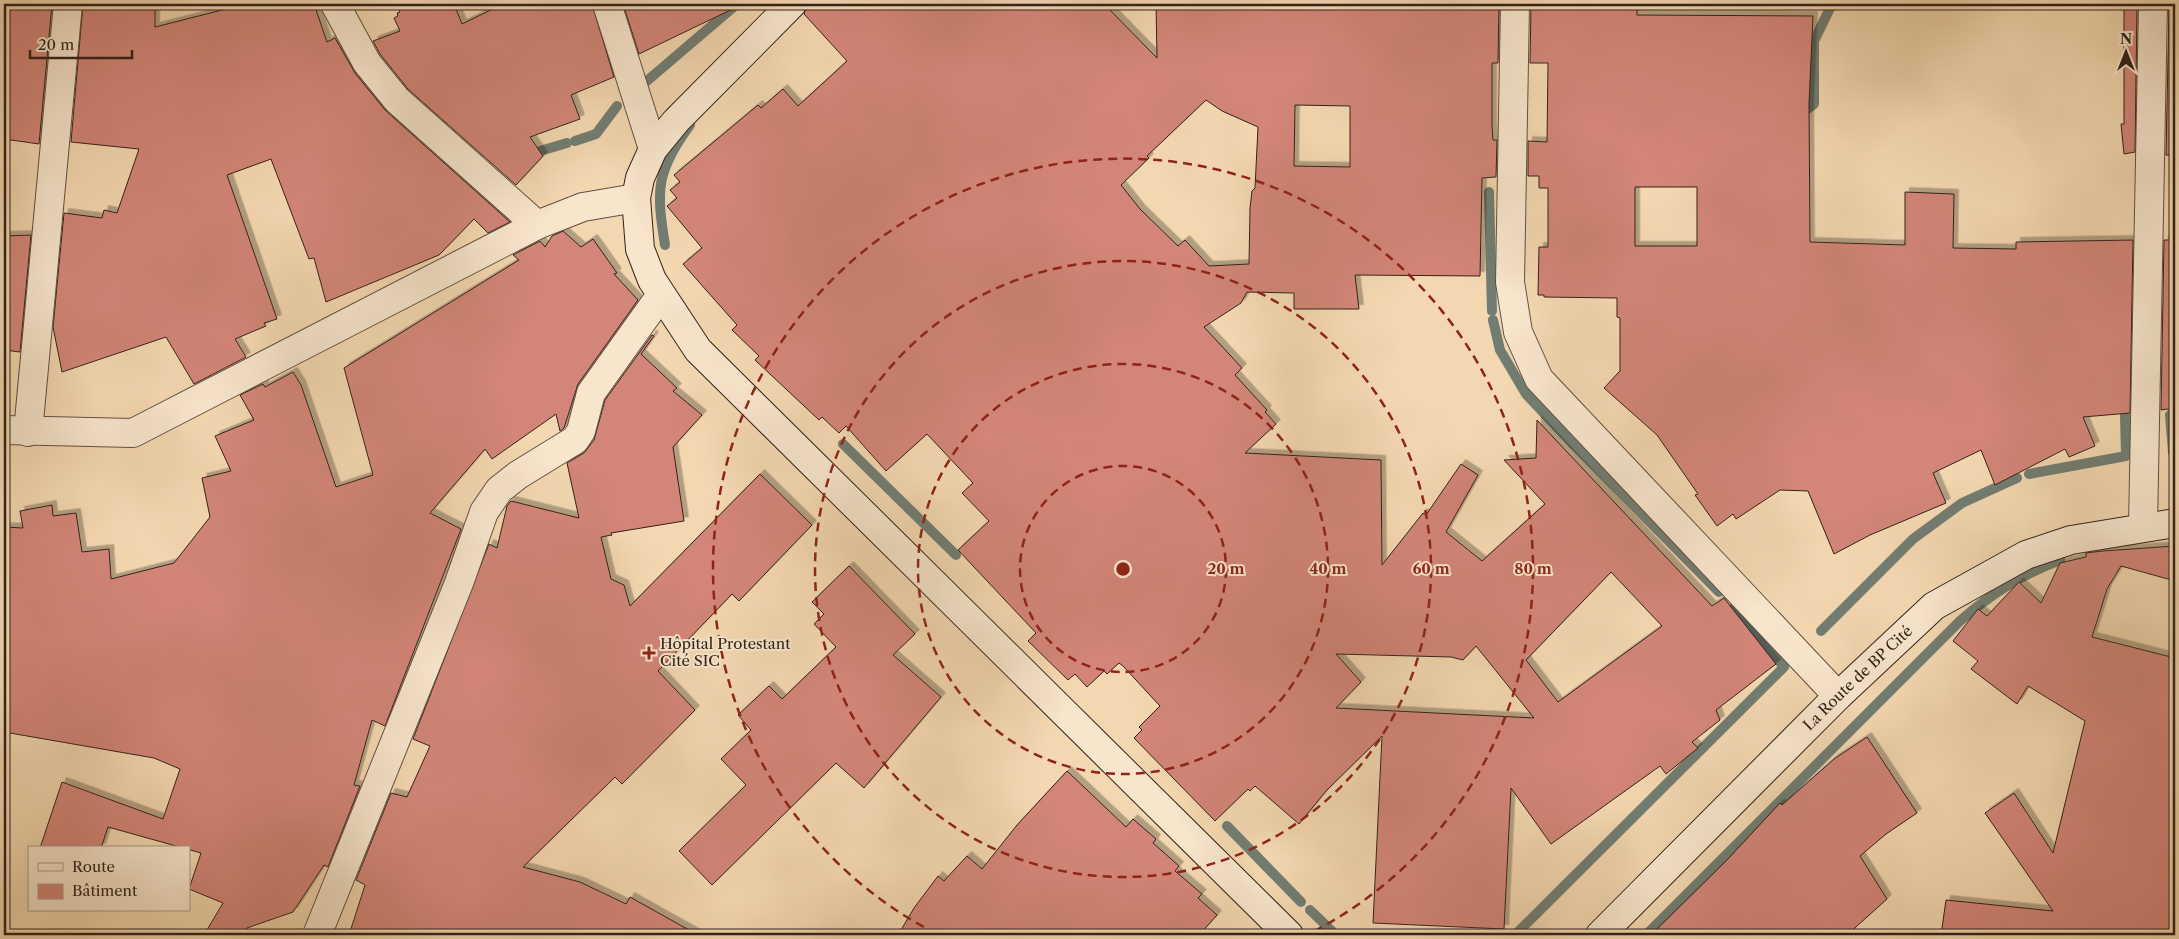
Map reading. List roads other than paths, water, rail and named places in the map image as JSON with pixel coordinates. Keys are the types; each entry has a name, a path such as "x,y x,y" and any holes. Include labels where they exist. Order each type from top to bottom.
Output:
{"street":[{"path":"68,4 16,431 133,433 537,225 584,207 636,198"},
{"path":"335,4 367,63 397,100 537,225"},
{"path":"607,4 653,149"},
{"path":"792,4 676,121 653,149 640,178 636,198 640,249 652,280 698,350 1289,935"},
{"path":"1516,4 1510,282 1518,332 1539,379 1838,696"},
{"path":"2143,526 2154,4"},
{"path":"317,935 459,582 484,512 499,490 518,475 575,440 581,431 592,393 662,294"},
{"name":"La Route de BP Cité","path":"1600,935 1838,696 1934,606 2026,555 2071,540 2143,526 2175,523"}],"waterway":[{"path":"641,86 737,4"},
{"path":"1798,116 1814,104 1814,41 1832,4"},
{"path":"575,141 596,134 617,106"},
{"path":"665,245 660,210 661,182 670,155 690,125"},
{"path":"540,151 567,143"},
{"path":"1489,192 1492,311"},
{"path":"1493,320 1500,350 1526,394 1719,592"},
{"path":"2029,474 2126,456 2125,415"},
{"path":"2170,415 2173,452 2175,452"},
{"path":"843,444 956,555"},
{"path":"1821,631 1913,539 1962,503 2017,478"},
{"path":"1646,935 1960,621 2007,586 2032,572 2060,560"},
{"path":"1515,935 1784,667 1735,606"},
{"path":"1227,826 1301,902"},
{"path":"1310,910 1336,935"}],"place":[{"name":"Hôpital Protestant Cité SIC","path":"649,653"}]}
